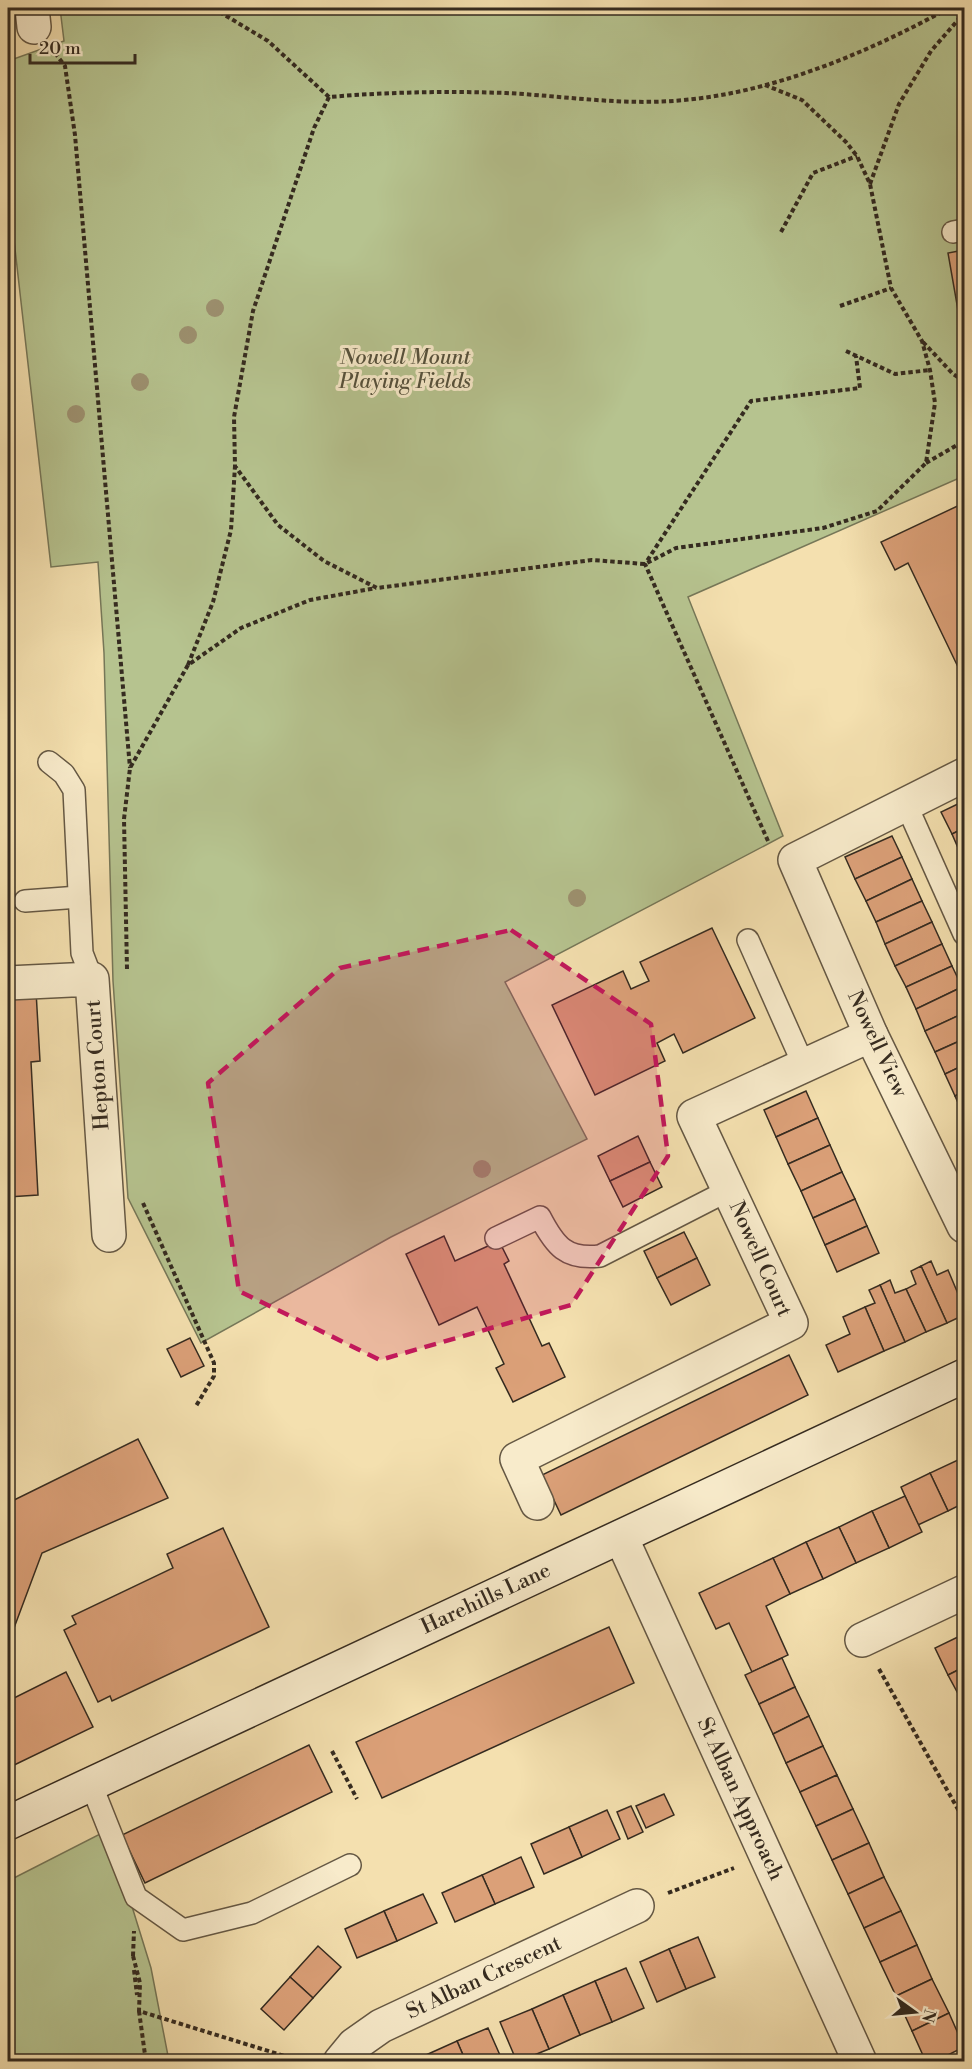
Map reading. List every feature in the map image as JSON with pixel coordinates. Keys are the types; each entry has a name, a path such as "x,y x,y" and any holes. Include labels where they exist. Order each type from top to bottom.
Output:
{"street":[{"path":"795,860 964,775"},
{"name":"Nowell View","path":"795,860 871,1035 964,1226"},
{"name":"Hepton Court","path":"8,983 92,979 109,1235"},
{"name":"Nowell Court","path":"537,1503 517,1459 791,1323 694,1116 871,1035"},
{"name":"Harehills Lane","path":"8,1822 964,1376"},
{"name":"St Alban Approach","path":"621,1537 860,2061"},
{"path":"862,1640 964,1592"},
{"name":"St Alban Crescent","path":"340,2061 354,2045 381,2026 637,1906"}],"lane":[{"path":"49,762 64,774 74,790 82,953 92,979"},
{"path":"906,804 964,934"},
{"path":"25,901 79,897"},
{"path":"748,940 804,1066"},
{"path":"496,1238 540,1217 558,1246 570,1254 585,1258 600,1256 729,1190"},
{"path":"91,1784 136,1897 183,1930 252,1913 350,1865"}],"path":[{"path":"213,8 268,41 329,97 393,92 507,93 593,101 684,100 765,85 844,57 949,8"},
{"path":"870,184 899,104 931,51 964,13"},
{"path":"33,17 65,66 75,135 130,768 124,819 127,974"},
{"path":"765,85 802,100 857,156 870,184 891,288 922,341 953,374 964,381"},
{"path":"130,768 188,665 213,602 231,530 235,466 234,417 253,310 314,128 329,97"},
{"path":"781,232 813,173 857,156"},
{"path":"840,306 891,288"},
{"path":"922,341 930,370 935,403 926,463"},
{"path":"846,351 895,374 930,370"},
{"path":"645,564 751,401 860,388 856,356"},
{"path":"188,665 251,624 310,600 377,588 591,560 645,564 676,548 823,528 877,511 926,463 964,441"},
{"path":"235,466 278,525 324,561 377,588"},
{"path":"645,564 770,843 795,860"},
{"path":"141,1197 214,1363 214,1376 196,1406"},
{"path":"862,1640 964,1820"},
{"path":"332,1751 357,1799"},
{"path":"705,1877 736,1867"},
{"path":"136,1897 133,1956 146,2061"},
{"path":"140,2011 304,2061"},
{"path":"946,2061 964,2054"}],"highlighted area":[{"path":"511,930 651,1024 668,1156 571,1305 380,1360 239,1291 208,1083 340,968"}],"green space":[{"name":"Nowell Mount Playing Fields","path":"60,8 964,8 964,476 688,597 783,836 505,982 587,1139 391,1237 201,1343 128,1198 113,981 104,653 98,562 51,567 8,187 8,61 64,41"},
{"path":"102,1833 130,1900 151,1968 169,2061 8,2062 8,1881"}],"building":[{"path":"964,250 964,314 959,316 948,253"},
{"path":"964,503 964,663 958,667 908,563 895,570 881,542"},
{"path":"964,801 964,828 952,834 941,812"},
{"path":"964,828 964,856 962,857 952,834"},
{"path":"892,836 902,857 855,879 845,857"},
{"path":"902,857 912,879 866,901 855,879"},
{"path":"912,879 922,901 876,922 866,901"},
{"path":"922,901 932,922 885,944 876,922"},
{"path":"932,922 942,944 895,966 885,944"},
{"path":"712,928 755,1018 683,1053 674,1034 657,1043 665,1061 595,1095 552,1005 623,971 631,989 649,981 640,962"},
{"path":"942,944 952,966 906,987 895,966"},
{"path":"952,966 962,987 916,1009 906,987"},
{"path":"962,987 964,1013 925,1031 916,1009"},
{"path":"36,991 40,1061 31,1062 38,1195 8,1197 8,993"},
{"path":"964,1013 964,1039 935,1052 925,1031"},
{"path":"964,1039 964,1065 945,1074 935,1052"},
{"path":"964,1065 964,1091 955,1096 945,1074"},
{"path":"806,1091 818,1118 776,1137 764,1110"},
{"path":"964,1091 964,1116 955,1096"},
{"path":"818,1118 830,1145 788,1164 776,1137"},
{"path":"638,1136 650,1162 610,1181 598,1156"},
{"path":"830,1145 842,1172 801,1191 788,1164"},
{"path":"650,1162 662,1187 623,1207 610,1181"},
{"path":"842,1172 855,1199 813,1218 801,1191"},
{"path":"855,1199 867,1226 825,1245 813,1218"},
{"path":"867,1226 879,1253 837,1272 825,1245"},
{"path":"684,1232 697,1258 657,1278 644,1251"},
{"path":"444,1236 455,1261 499,1241 509,1261 504,1264 542,1346 549,1343 565,1377 513,1402 496,1368 504,1364 477,1307 439,1325 406,1254"},
{"path":"697,1258 710,1285 671,1305 657,1278"},
{"path":"931,1261 937,1275 948,1270 964,1308 964,1315 947,1323 921,1266"},
{"path":"921,1266 947,1323 926,1332 906,1289 916,1284 911,1271"},
{"path":"890,1280 895,1293 906,1289 926,1332 905,1342 880,1285"},
{"path":"880,1285 905,1342 884,1351 865,1307 875,1303 869,1290"},
{"path":"865,1307 884,1351 838,1372 826,1345 850,1334 843,1317"},
{"path":"190,1338 204,1366 181,1377 167,1349"},
{"path":"789,1355 808,1395 561,1515 542,1475"},
{"path":"138,1439 168,1498 42,1553 8,1644 8,1503"},
{"path":"960,1459 964,1470 964,1503 948,1511 930,1473"},
{"path":"930,1473 948,1511 918,1525 901,1487"},
{"path":"905,1496 922,1532 889,1548 872,1511"},
{"path":"872,1511 889,1548 856,1563 839,1527"},
{"path":"839,1527 856,1563 823,1579 806,1542"},
{"path":"223,1528 269,1627 112,1701 110,1696 98,1702 64,1630 76,1624 72,1616 173,1568 167,1554"},
{"path":"806,1542 823,1579 790,1594 773,1558"},
{"path":"773,1558 790,1594 766,1606 788,1655 752,1672 729,1623 716,1629 699,1593"},
{"path":"609,1627 634,1683 382,1798 356,1742"},
{"path":"964,1634 964,1667 948,1675 935,1648"},
{"path":"782,1658 795,1687 759,1704 745,1675"},
{"path":"964,1667 964,1700 962,1701 948,1675"},
{"path":"66,1672 93,1727 8,1768 8,1701"},
{"path":"795,1687 809,1716 773,1734 759,1704"},
{"path":"809,1716 823,1746 786,1763 773,1734"},
{"path":"309,1745 332,1792 145,1883 122,1835"},
{"path":"823,1746 837,1775 800,1792 786,1763"},
{"path":"837,1775 853,1809 816,1826 800,1792"},
{"path":"664,1794 674,1815 646,1828 636,1806"},
{"path":"631,1806 643,1832 628,1839 617,1812"},
{"path":"853,1809 869,1843 832,1860 816,1826"},
{"path":"607,1810 620,1839 582,1857 569,1827"},
{"path":"569,1827 582,1857 544,1874 531,1844"},
{"path":"869,1843 884,1877 848,1894 832,1860"},
{"path":"521,1857 534,1887 495,1904 482,1875"},
{"path":"482,1875 495,1904 455,1922 442,1893"},
{"path":"884,1877 901,1911 864,1928 848,1894"},
{"path":"423,1894 437,1923 397,1941 384,1911"},
{"path":"384,1911 397,1941 357,1958 345,1929"},
{"path":"901,1911 917,1945 880,1962 864,1928"},
{"path":"698,1937 715,1977 686,1989 669,1949"},
{"path":"917,1945 932,1979 896,1996 880,1962"},
{"path":"318,1946 341,1967 313,1998 290,1977"},
{"path":"669,1949 686,1989 657,2002 640,1962"},
{"path":"626,1968 644,2008 612,2022 595,1981"},
{"path":"290,1977 313,1998 284,2030 261,2009"},
{"path":"932,1979 949,2013 912,2031 896,1996"},
{"path":"595,1981 612,2022 580,2035 563,1995"},
{"path":"563,1995 580,2035 549,2049 532,2009"},
{"path":"532,2009 549,2049 517,2062 500,2022"},
{"path":"949,2013 964,2047 934,2062 926,2062 912,2031"},
{"path":"488,2028 503,2062 466,2062 457,2041"},
{"path":"457,2041 466,2062 429,2062 426,2055"}]}
